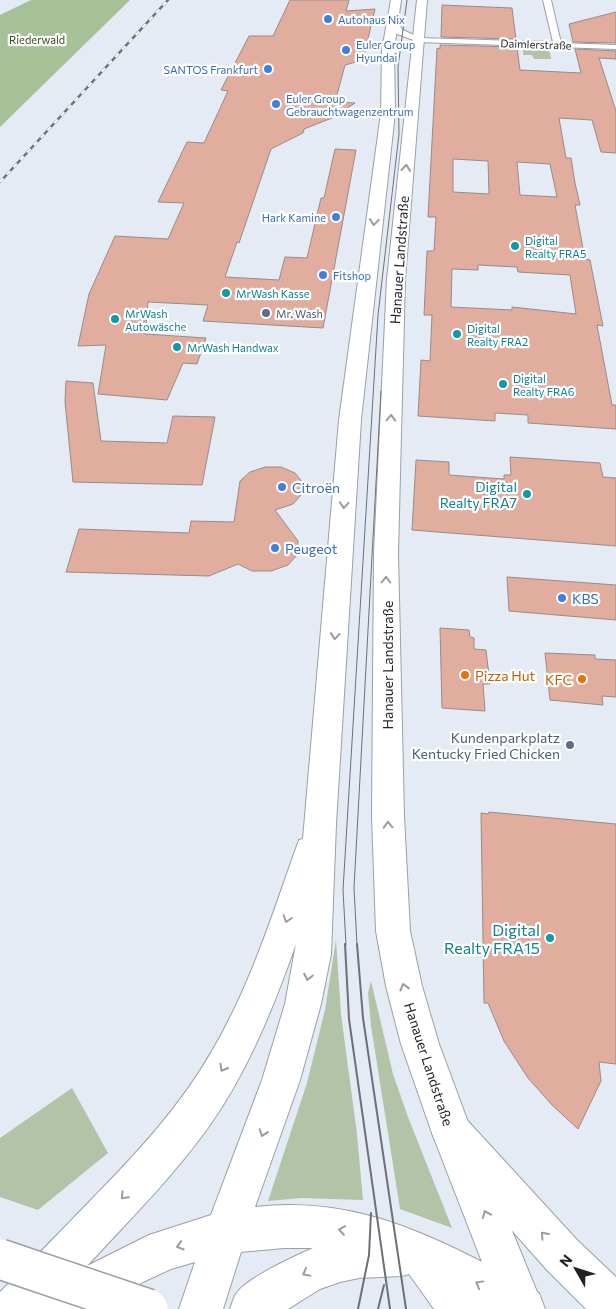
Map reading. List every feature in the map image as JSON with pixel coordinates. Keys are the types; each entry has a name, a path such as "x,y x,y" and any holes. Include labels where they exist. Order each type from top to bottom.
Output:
{"main road":[{"name":"Hanauer Landstraße","path":"396,0 392,22 408,46 396,279 386,553 388,816 393,930 404,986 420,1044 452,1133 522,1309"},
{"name":"Hanauer Landstraße","path":"201,1309 226,1231 281,1080 303,1004 313,954 320,824 350,420 388,113 422,0"},
{"path":"14,1309 140,1179 176,1138 209,1092 252,1011 271,966 320,824"},
{"path":"452,1133 562,1255 616,1307"},
{"path":"56,1309 128,1267 161,1252 226,1231 258,1227 325,1228 351,1231 421,1256 455,1271 522,1309"},
{"path":"252,1309 297,1278 318,1267 345,1258 383,1254 421,1256 440,1280 458,1309"},
{"path":"0,1259 148,1309"}],"street":[{"path":"547,0 558,44"},
{"name":"Daimlerstraße","path":"392,22 408,46 429,37 456,41 616,47"}],"green space":[{"name":"Riederwald","path":"31,0 130,0 0,127 0,15"},
{"path":"523,48 549,49 551,59 534,59 532,55 523,55"},
{"path":"336,940 341,1014 357,1134 363,1200 301,1198 268,1201 307,1083 325,1010"},
{"path":"371,981 393,1074 452,1228 400,1209 371,1026 368,993"},
{"path":"72,1088 108,1153 38,1210 0,1197 0,1138"}],"building":[{"path":"290,0 349,0 346,11 375,9 363,60 345,65 335,102 355,103 332,118 304,129 303,133 271,149 239,243 237,242 225,277 279,280 285,257 307,258 321,198 324,198 335,149 356,150 323,328 203,321 208,305 148,302 145,334 206,338 197,364 183,363 167,400 98,394 106,345 78,346 89,294 115,236 168,239 184,203 158,202 187,142 204,143 228,91 221,90 249,36 273,36"},
{"path":"442,5 512,8 516,39 441,37"},
{"path":"616,12 616,43 573,42 569,24"},
{"path":"440,45 517,47 520,70 581,73 575,49 616,51 616,59 599,58 616,111 616,153 601,152 592,120 559,118 566,158 571,158 580,205 575,205 585,259 590,260 603,326 597,325 612,405 616,405 616,429 528,423 528,415 495,413 495,421 418,416 421,360 430,361 432,315 424,315 427,251 434,251 436,217 428,217 437,48 440,49","holes":["453,159 488,161 489,194 453,192","517,162 550,164 557,197 520,195","478,265 517,267 518,272 570,275 576,314 512,307 512,310 451,307 452,269 478,270"]},
{"path":"66,381 93,383 101,441 167,443 173,416 215,417 202,485 73,482 65,402"},
{"name":"Digital Realty FRA7","path":"510,457 600,463 603,477 616,478 616,546 412,530 416,460 449,462 449,475 504,479 504,475 511,475"},
{"path":"265,467 281,467 295,473 303,483 302,494 293,504 275,510 298,541 297,555 288,565 271,571 252,571 238,564 209,576 66,572 79,529 189,533 191,521 234,522 240,481 250,472"},
{"name":"KBS","path":"507,577 616,585 616,620 509,611"},
{"name":"Pizza Hut","path":"440,628 469,630 470,637 474,638 474,649 486,650 490,684 483,684 485,711 442,708"},
{"name":"KFC","path":"545,653 595,655 595,659 616,660 616,697 602,696 603,705 550,700"},
{"name":"Digital Realty FRA15","path":"489,812 616,824 616,1064 599,1062 601,1081 578,1129 552,1105 528,1078 504,1041 488,1003 484,1003 481,813 488,814"}],"tram line":[{"path":"346,945 343,890 378,315 399,134 398,67 407,0"},
{"path":"357,945 354,888 381,391"},
{"path":"345,944 349,1019 390,1309"},
{"path":"357,944 363,1018 406,1309"},
{"path":"358,1309 369,1255 371,1213"},
{"path":"378,1309 384,1285"}],"railway":[{"path":"0,182 168,0"}],"place":[{"name":"Autohaus Nix","path":"328,19"},
{"name":"Euler Group Hyundai","path":"346,50"},
{"name":"SANTOS Frankfurt","path":"268,69"},
{"name":"Euler Group Gebrauchtwagenzentrum","path":"276,104"},
{"name":"Hark Kamine","path":"336,217"},
{"name":"Digital Realty FRA5","path":"515,246"},
{"name":"Fitshop","path":"323,275"},
{"name":"MrWash Kasse","path":"226,293"},
{"name":"Mr. Wash","path":"266,313"},
{"name":"MrWash Autowäsche","path":"115,319"},
{"name":"Digital Realty FRA2","path":"457,334"},
{"name":"MrWash Handwax","path":"177,347"},
{"name":"Digital Realty FRA6","path":"503,384"},
{"name":"Citroën","path":"282,487"},
{"name":"Digital Realty FRA7","path":"527,494"},
{"name":"Peugeot","path":"275,548"},
{"name":"KBS","path":"562,598"},
{"name":"Pizza Hut","path":"465,675"},
{"name":"KFC","path":"582,679"},
{"name":"Kundenparkplatz Kentucky Fried Chicken","path":"570,745"},
{"name":"Digital Realty FRA15","path":"550,938"}]}
